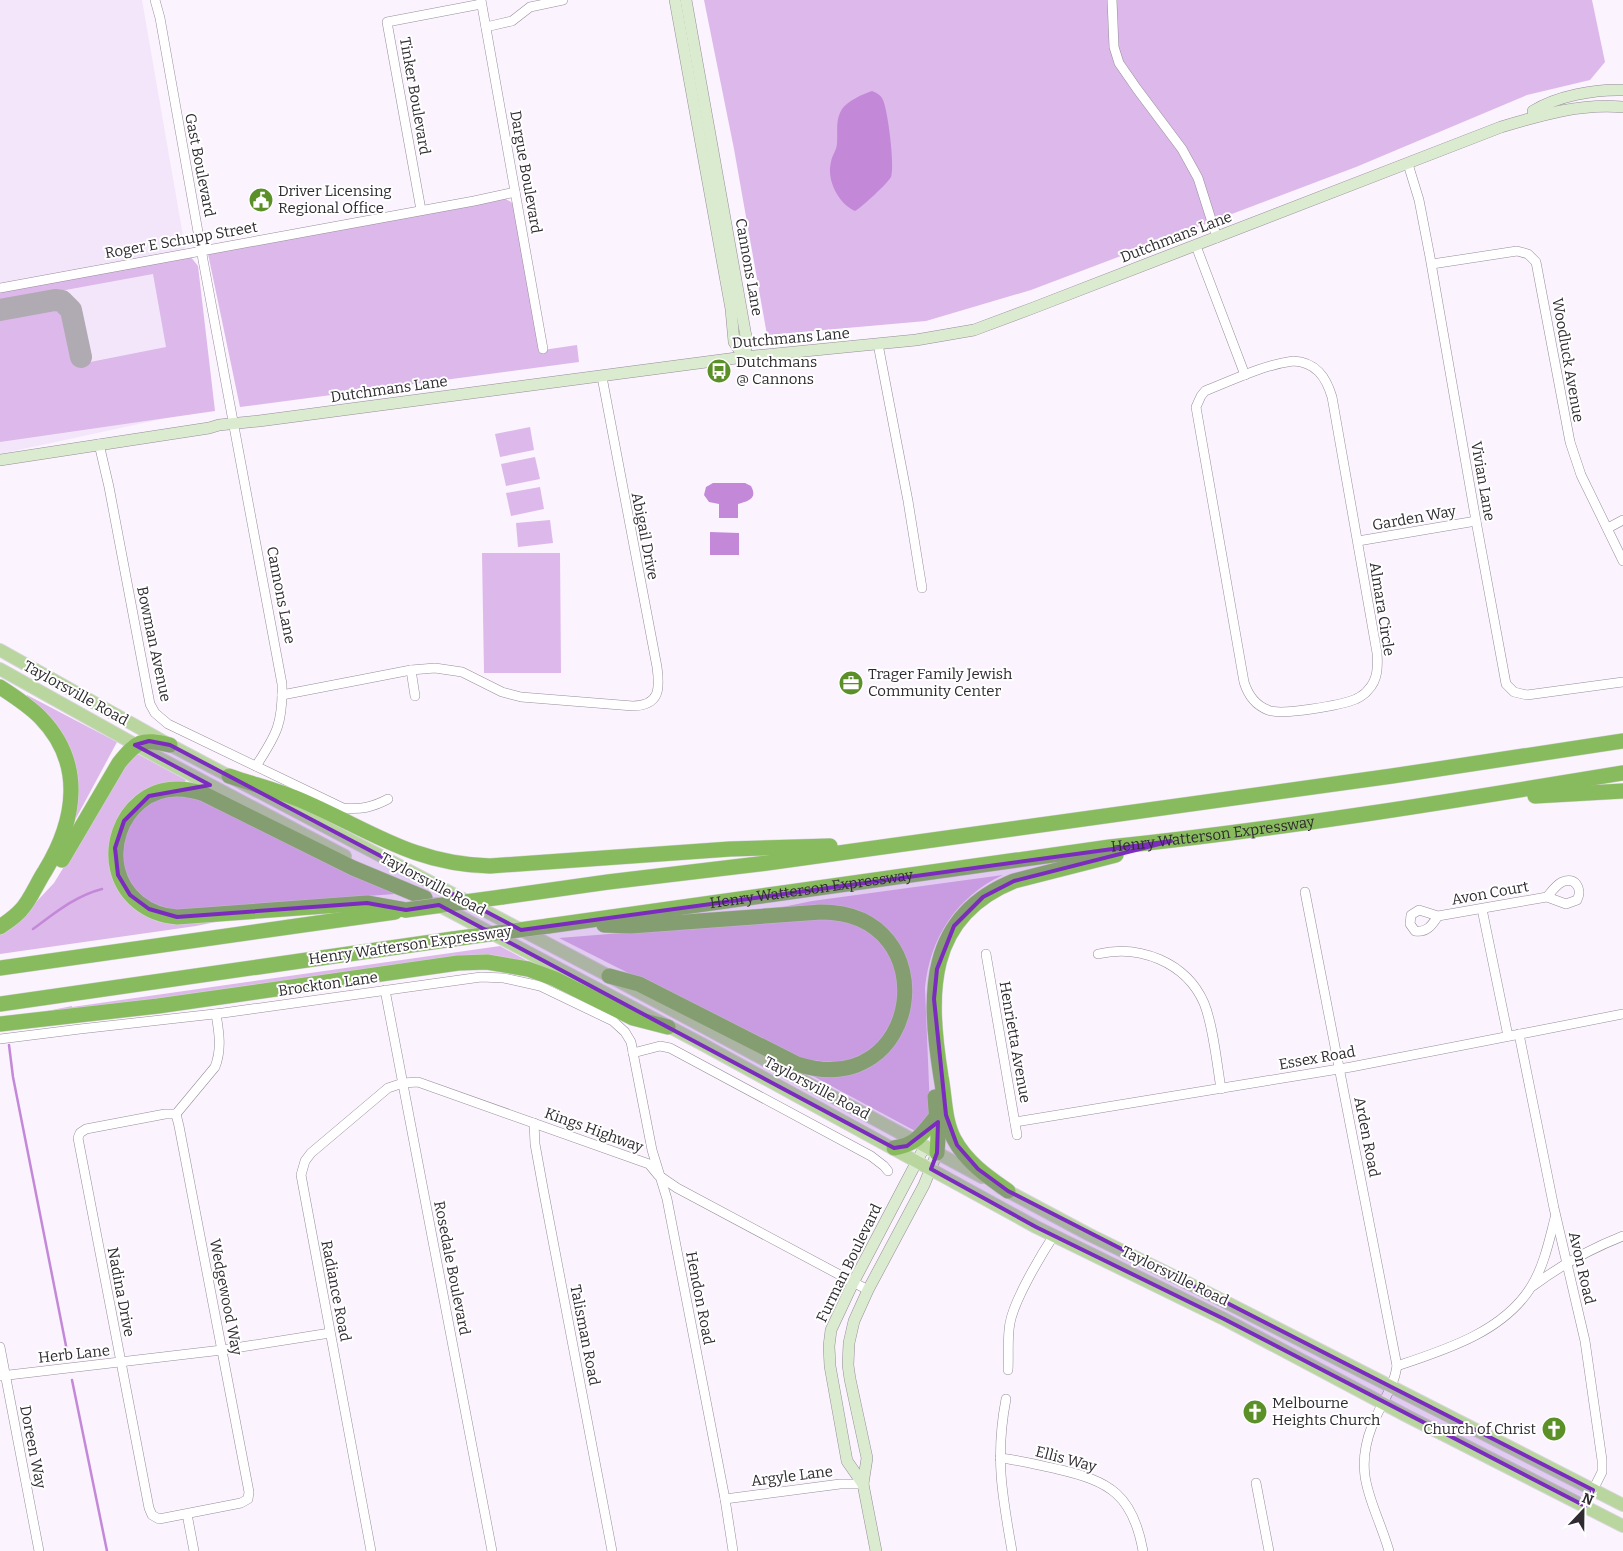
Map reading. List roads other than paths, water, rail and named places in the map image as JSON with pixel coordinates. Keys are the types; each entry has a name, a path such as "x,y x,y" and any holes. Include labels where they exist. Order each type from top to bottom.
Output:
{"highway":[{"path":"0,687 33,710 48,726 63,752 72,787 68,820 61,842 22,909 0,927"},
{"path":"30,894 50,878 119,764 135,745 149,741 170,745"},
{"name":"Henry Watterson Expressway","path":"0,968 406,910 901,845 1482,763 1623,741"},
{"name":"Henry Watterson Expressway","path":"0,1004 1110,847 1170,841 1451,802 1623,773"},
{"path":"229,776 297,799 408,851 440,860 469,865 510,865 730,849 901,845"},
{"path":"406,910 367,903 177,917 163,915 143,906 125,888 118,875 116,865 115,848 117,838 128,814 149,796 166,790 194,791 204,794 353,868 425,898"},
{"path":"1451,802 1623,791"},
{"path":"1008,1192 978,1169 962,1152 953,1137 946,1115 937,1052 934,999 937,969 949,935 964,913 972,906 999,887 1014,880 1170,841"},
{"path":"555,925 631,926 813,912 839,913 868,924 884,936 899,959 905,975 905,999 898,1026 885,1045 871,1057 844,1069 815,1070 797,1064 639,984 609,976"},
{"path":"0,1024 158,1006 458,963 487,962 528,969 555,979 633,1018 668,1027"},
{"path":"894,1148 907,1146 925,1147 938,1137 934,1086 937,1052"},
{"path":"925,1147 924,1134 936,1117"}],"main road":[{"name":"Cannons Lane","path":"675,0 731,309 734,342 744,357"},
{"name":"Cannons Lane","path":"686,0 747,342 744,357"},
{"path":"1522,120 1535,110 1565,98 1590,92 1623,90"},
{"path":"1522,120 1547,113 1594,106 1623,107"},
{"name":"Dutchmans Lane","path":"0,460 234,424 744,357 878,344 974,330 1522,120"},
{"name":"Taylorsville Road","path":"3,654 170,745 609,976 1008,1192 1623,1505"},
{"name":"Taylorsville Road","path":"0,669 135,745 668,1027 894,1148 1036,1227 1250,1332 1383,1404 1623,1526"},
{"name":"Furman Boulevard","path":"863,1484 847,1461 832,1384 829,1346 831,1330 853,1283 925,1147"},
{"name":"Furman Boulevard","path":"876,1551 863,1484 867,1458 850,1379 848,1354 854,1322 868,1290 931,1169 925,1147"}],"street":[{"name":"Gast Boulevard","path":"155,0 160,18 234,424"},
{"path":"486,27 512,21 530,7 563,0"},
{"path":"1112,0 1114,47 1119,63 1136,90 1182,149 1198,178 1217,238"},
{"name":"Dargue Boulevard","path":"481,2 543,349"},
{"name":"Tinker Boulevard","path":"421,210 387,22 481,2"},
{"name":"Vivian Lane","path":"1408,164 1419,200 1432,264 1504,679 1509,688 1514,692 1527,696 1623,682"},
{"name":"Roger E Schupp Street","path":"0,288 515,192"},
{"path":"1196,246 1245,375"},
{"name":"Woodluck Avenue","path":"1432,264 1517,250 1528,254 1536,262 1570,442 1581,475 1623,561"},
{"path":"878,344 908,501 922,588"},
{"name":"Almara Circle","path":"1283,362 1304,362 1313,366 1323,376 1329,388 1334,406 1358,541 1377,660 1377,669 1372,685 1362,696 1348,701 1285,713 1270,711 1261,707 1249,695 1244,682 1196,407 1201,396 1205,392 1245,375 1283,362"},
{"name":"Abigail Drive","path":"410,670 453,669 502,692 531,698 633,706 647,704 653,699 659,687 657,667 602,377"},
{"name":"Cannons Lane","path":"234,424 281,674 282,713 275,735 256,766"},
{"name":"Bowman Avenue","path":"99,444 109,487 148,695 154,713 168,724 343,808 362,809 374,806 388,799"},
{"path":"1608,528 1623,520"},
{"name":"Garden Way","path":"1358,541 1476,521"},
{"path":"282,695 410,670 415,696"},
{"name":"Arden Road","path":"1305,892 1397,1366 1396,1377 1372,1424 1363,1460 1368,1495 1388,1551"},
{"name":"Avon Court","path":"1438,916 1547,897"},
{"path":"1482,909 1508,1036"},
{"path":"1098,954 1118,950 1147,954 1165,961 1188,979 1206,1008 1221,1089"},
{"name":"Henrietta Avenue","path":"986,954 1017,1135"},
{"name":"Brockton Lane","path":"0,1040 80,1028 216,1014 481,977 504,978 529,983 553,991 613,1021 625,1032 631,1042 633,1053"},
{"name":"Rosedale Boulevard","path":"385,990 492,1551"},
{"path":"176,1114 216,1067 220,1045 216,1014"},
{"name":"Essex Road","path":"1015,1122 1340,1068 1623,1014"},
{"name":"Avon Road","path":"1519,1034 1556,1216 1585,1341 1602,1460 1602,1472 1585,1506"},
{"path":"633,1053 660,1046 670,1048 871,1156 884,1166 888,1172"},
{"name":"Hendon Road","path":"633,1053 658,1175 667,1199 725,1499 733,1551"},
{"name":"Kings Highway","path":"404,1082 418,1082 649,1164 658,1175 677,1188 868,1290"},
{"name":"Radiance Road","path":"372,1551 302,1184 302,1168 311,1152 393,1085 404,1082"},
{"name":"Nadina Drive","path":"176,1114 165,1114 86,1130 80,1133 78,1138 150,1513 154,1517 159,1518 187,1514"},
{"name":"Wedgewood Way","path":"176,1114 249,1492 249,1497 241,1503 187,1514"},
{"name":"Talisman Road","path":"534,1123 535,1144 542,1188 612,1551"},
{"path":"1531,1288 1544,1259 1556,1216"},
{"path":"1008,1370 1009,1330 1012,1315 1038,1261 1054,1235"},
{"path":"1397,1366 1446,1350 1481,1333 1514,1307 1531,1288 1568,1262 1623,1236"},
{"name":"Herb Lane","path":"3,1376 222,1350 330,1333"},
{"name":"Doreen Way","path":"0,1348 3,1376 39,1551"},
{"path":"1006,1399 1000,1443 1000,1480 1012,1551"},
{"name":"Ellis Way","path":"1000,1458 1079,1474 1109,1487 1122,1500 1133,1516 1144,1551"},
{"path":"1256,1483 1269,1551"},
{"name":"Argyle Lane","path":"725,1499 840,1484 863,1484"},
{"path":"187,1514 194,1551"}],"waterway":[{"path":"33,929 74,901 102,889"},
{"path":"9,1045 13,1077 68,1356"},
{"path":"72,1380 107,1551"}],"place":[{"name":"Driver Licensing Regional Office","path":"261,200"},
{"name":"Dutchmans @ Cannons","path":"719,371"},
{"name":"Trager Family Jewish Community Center","path":"851,683"},
{"name":"Melbourne Heights Church","path":"1255,1412"},
{"name":"Church of Christ","path":"1554,1429"}]}
